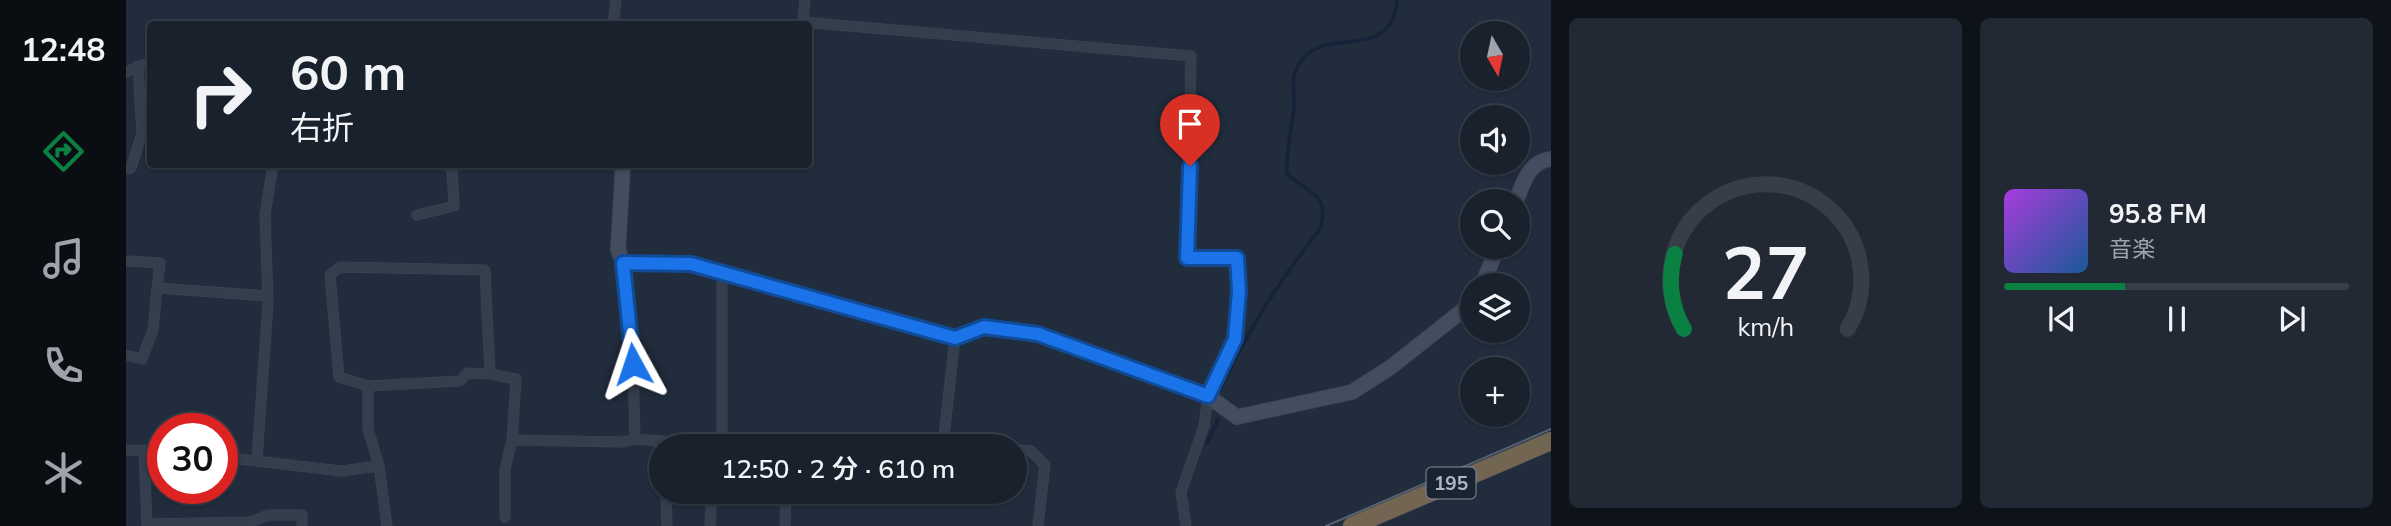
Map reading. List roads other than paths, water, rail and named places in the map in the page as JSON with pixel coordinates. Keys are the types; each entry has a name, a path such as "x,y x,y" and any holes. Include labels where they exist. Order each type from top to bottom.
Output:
{"highway":[{"name":"195","path":"1352,526 1551,441"}],"street":[{"path":"613,21 616,0"},
{"path":"803,21 805,0"},
{"path":"812,23 1191,56 1187,258 1237,258 1239,291 1235,339 1208,396 1204,426 1181,492 1186,526"},
{"path":"126,72 147,63"},
{"path":"126,169 131,168 142,133 138,66"},
{"path":"1521,189 1528,171 1542,160 1551,159"},
{"path":"257,459 268,296 264,237 273,168"},
{"path":"417,215 454,206 451,168"},
{"path":"623,168 618,248 623,263 633,364 635,439"},
{"path":"126,355 142,359 153,330 160,263 128,261"},
{"path":"623,263 691,264 955,338 984,327 1038,334 1208,396 1237,417 1352,392 1391,367 1460,312"},
{"path":"490,374 485,270 340,267 330,275 339,377 368,386 460,381 467,373 516,379 512,440 505,469 505,517"},
{"path":"722,272 722,434"},
{"path":"158,288 268,296"},
{"path":"944,434 955,338"},
{"path":"368,386 368,429 379,466 387,526"},
{"path":"512,440 649,441"},
{"path":"126,450 147,450"},
{"path":"144,450 147,525 251,522 268,515 302,515 302,526"},
{"path":"1027,450 1031,450 1045,465 1038,526"},
{"path":"238,458 341,471 379,466"},
{"path":"666,504 667,526"},
{"path":"710,526 711,504"},
{"path":"785,526 786,504"}],"waterway":[{"path":"1220,390 1265,306 1320,229 1323,217 1320,200 1287,174 1294,109 1293,80 1297,68 1304,57 1316,49 1329,44 1372,37 1384,31 1393,19 1397,0"},
{"path":"1207,443 1218,420"}],"tram line":[{"path":"1326,526 1551,429"}]}
